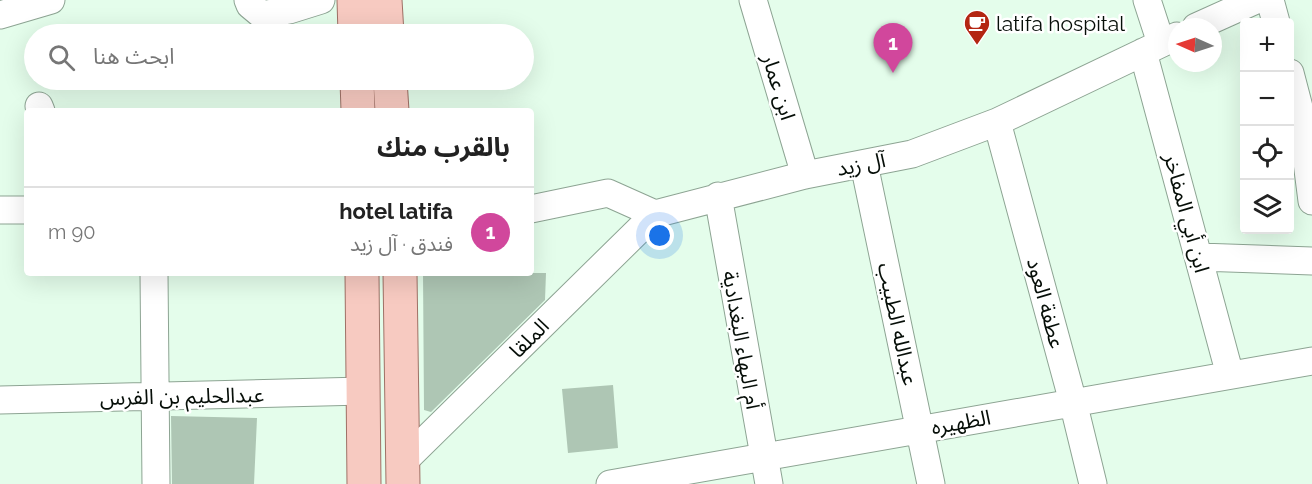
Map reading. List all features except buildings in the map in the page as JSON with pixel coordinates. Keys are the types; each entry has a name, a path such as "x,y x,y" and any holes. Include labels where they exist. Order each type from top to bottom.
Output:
{"main road":[{"path":"354,0 355,24"},
{"path":"385,0 386,24"},
{"path":"357,90 358,108"},
{"path":"391,90 392,108"},
{"path":"362,276 364,484"},
{"path":"400,276 403,473"}],"street":[{"path":"248,0 250,5 262,15 289,10 321,0"},
{"name":"ابن عمار","path":"753,0 805,175"},
{"name":"ابن أبي المفاخر","path":"1147,0 1161,43 1199,257 1230,375"},
{"path":"1216,18 1256,0"},
{"path":"1270,0 1275,18"},
{"path":"0,15 36,2"},
{"name":"آل زيد","path":"655,214 805,175 912,154 997,123 1161,43"},
{"path":"1294,88 1301,115 1312,201"},
{"name":"عطفة العود","path":"997,123 1093,484"},
{"name":"عبدالله الطبيب","path":"864,164 931,484"},
{"path":"534,208 608,192 655,214"},
{"name":"أم البهاء البغدادية","path":"718,196 762,457 769,484"},
{"path":"0,210 24,210"},
{"name":"الملقا","path":"403,473 655,214"},
{"path":"1199,257 1312,261"},
{"path":"154,276 156,484"},
{"name":"الظهيره","path":"610,484 1312,361"},
{"name":"عبدالحليم بن الفرس","path":"0,400 363,391"}],"place":[{"name":"latifa hospital","path":"977,46"},
{"name":"hotel latifa","path":"893,73"}]}
